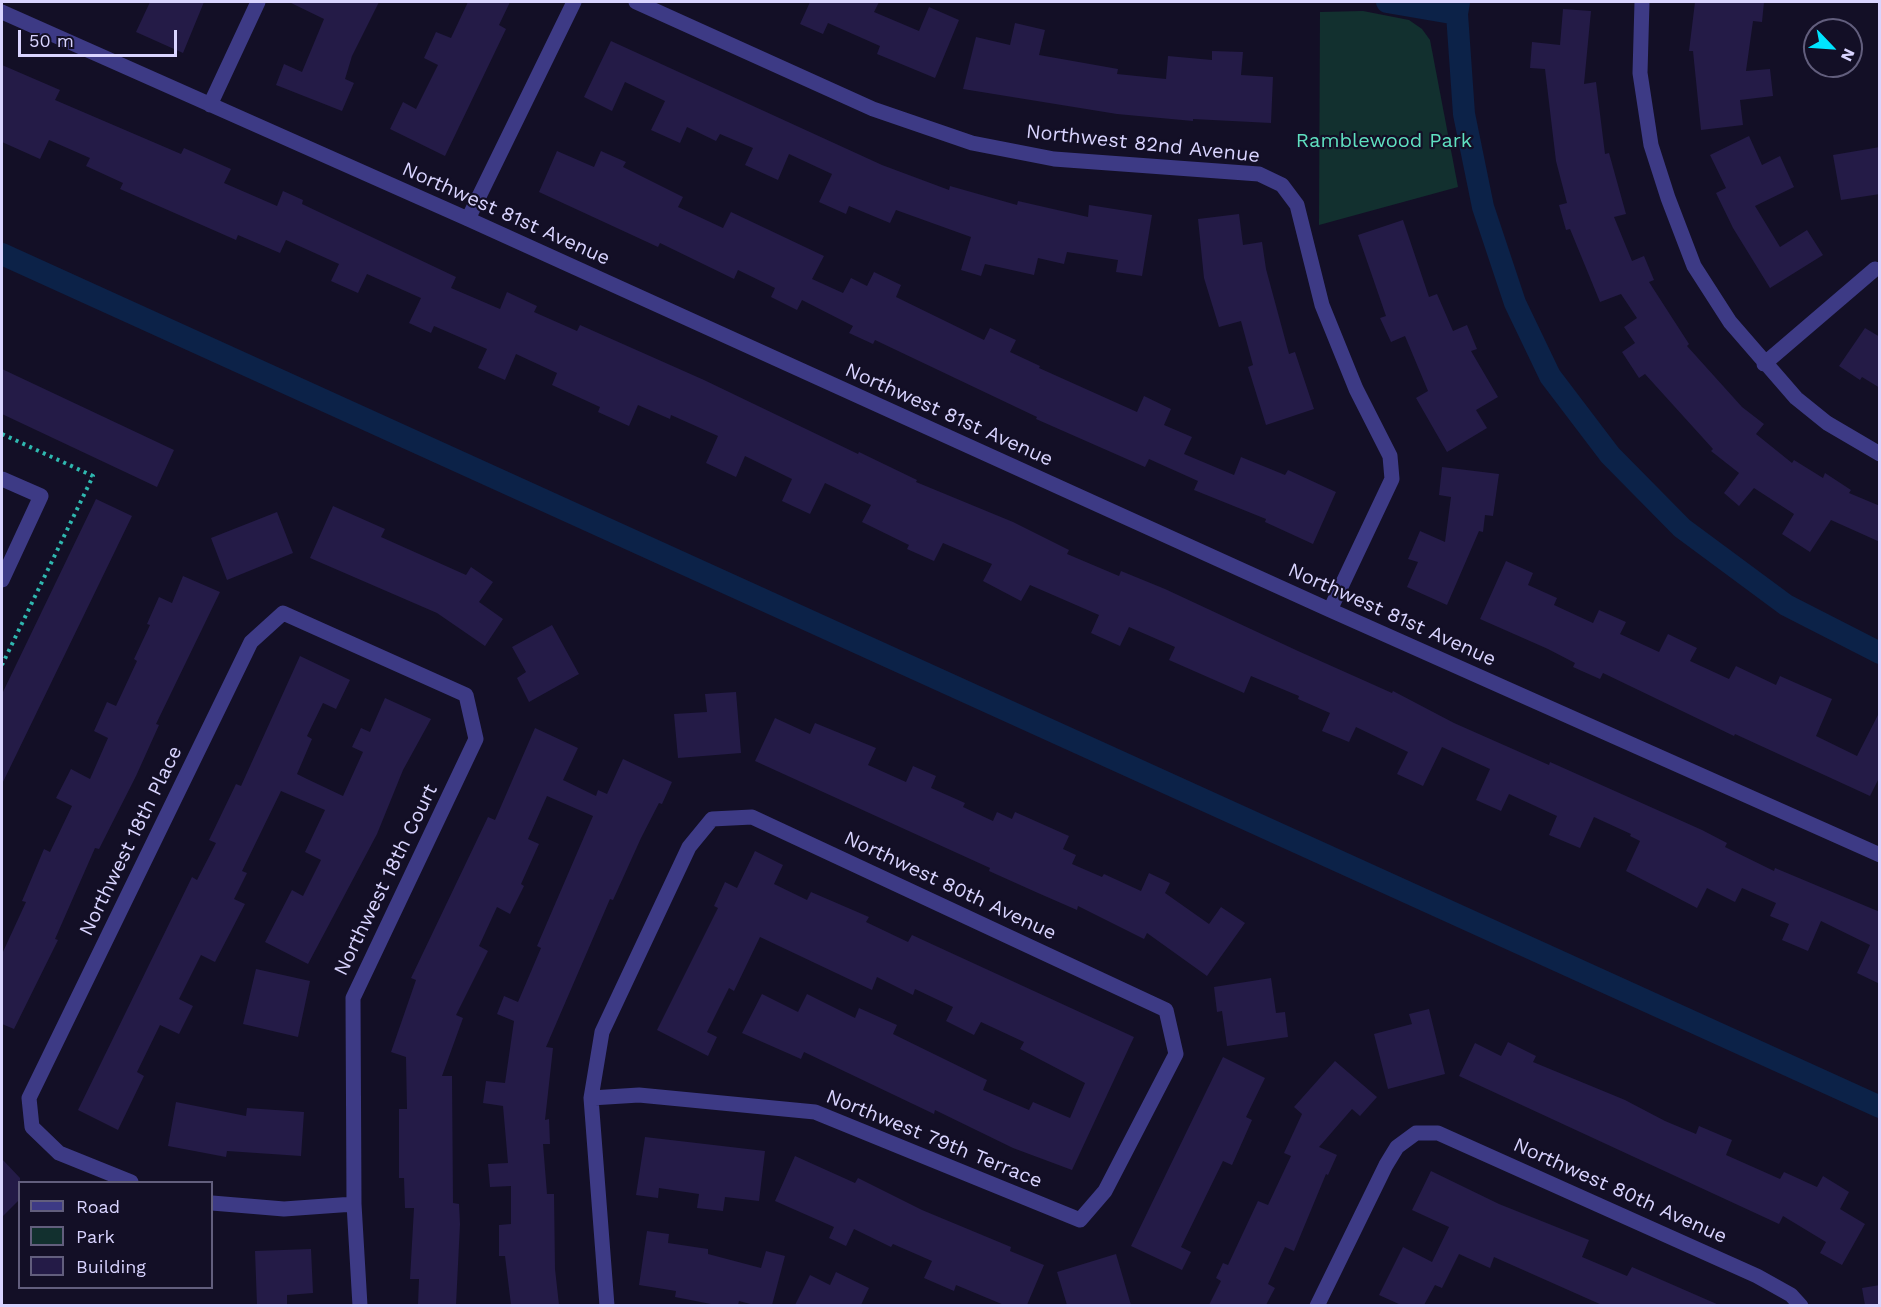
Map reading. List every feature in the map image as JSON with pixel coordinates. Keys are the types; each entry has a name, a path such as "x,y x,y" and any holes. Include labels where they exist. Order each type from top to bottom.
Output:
{"street":[{"path":"210,105 258,2"},
{"path":"468,219 574,2"},
{"name":"Northwest 82nd Avenue","path":"636,2 873,109 972,143 1054,159 1259,174 1282,184 1297,205 1322,305 1356,388 1390,456 1392,479 1330,610"},
{"path":"1642,2 1640,73 1651,145 1694,266 1730,322 1764,364 1796,398 1827,423 1880,454"},
{"name":"Northwest 81st Avenue","path":"2,12 468,219 1330,610 1880,855"},
{"path":"1764,364 1875,269"},
{"path":"2,479 41,496 2,580"},
{"name":"Northwest 18th Court","path":"283,613 466,695 476,740 353,998 354,1204 360,1305"},
{"name":"Northwest 18th Place","path":"129,1181 59,1153 32,1127 29,1098 251,642 283,613"},
{"name":"Northwest 80th Avenue","path":"591,1098 602,1032 689,847 712,819 752,817 1166,1010 1176,1054 1105,1191 1080,1220"},
{"name":"Northwest 79th Terrace","path":"591,1098 639,1095 815,1112 1080,1220"},
{"path":"591,1098 607,1305"},
{"name":"Northwest 80th Avenue","path":"1317,1305 1386,1165 1397,1147 1416,1133 1438,1133 1757,1276 1791,1295 1801,1305"},
{"path":"213,1203 284,1209 354,1204"}],"path":[{"path":"2,434 93,476 2,665"}],"green space":[{"name":"Ramblewood Park","path":"1363,11 1409,20 1422,29 1430,40 1458,187 1319,225 1320,12"}],"building":[{"path":"150,2 204,2 183,53 136,32"},
{"path":"289,2 379,2 352,56 345,79 354,83 342,111 276,85 284,64 302,72 324,19"},
{"path":"468,2 510,2 499,25 506,29 445,156 390,129 403,102 416,109 438,65 424,58 436,32 451,38"},
{"path":"810,2 879,2 874,12 919,31 929,7 959,20 935,78 877,54 880,46 828,23 823,34 800,24"},
{"path":"1695,2 1764,2 1762,22 1753,21 1746,71 1770,69 1773,96 1740,100 1743,125 1701,130 1693,51 1689,51"},
{"path":"1563,9 1591,11 1584,84 1596,82 1605,154 1609,153 1626,214 1614,217 1632,261 1644,256 1654,280 1649,282 1689,344 1687,346 1742,407 1764,424 1756,434 1792,463 1794,460 1823,478 1825,473 1851,490 1849,493 1880,506 1880,542 1831,520 1810,552 1782,534 1794,514 1754,488 1739,506 1724,493 1739,473 1711,451 1713,449 1645,374 1639,378 1622,352 1635,343 1624,327 1637,318 1621,294 1600,302 1570,229 1566,230 1559,205 1567,203 1556,161 1545,69 1530,68 1532,42 1560,45"},
{"path":"1015,23 1045,30 1039,55 1118,69 1117,74 1166,79 1168,56 1212,60 1212,51 1243,52 1241,75 1273,77 1271,123 1193,119 1193,121 1117,114 963,89 976,37 1010,45"},
{"path":"611,41 882,165 949,190 950,186 1017,205 1018,201 1088,217 1089,205 1152,215 1142,276 1116,272 1118,260 1067,252 1064,264 1038,258 1034,275 985,264 981,276 961,270 971,237 896,210 890,223 849,206 846,214 819,202 832,174 789,154 778,180 745,165 753,148 720,134 716,141 687,127 680,143 651,130 665,101 625,82 612,111 584,97"},
{"path":"2,65 60,90 55,100 181,154 184,148 231,169 224,183 277,206 283,191 303,200 302,204 456,277 451,288 500,309 507,292 537,306 534,312 577,331 580,325 704,380 858,454 859,452 917,480 916,482 1013,522 1069,550 1067,554 1119,576 1121,571 1165,589 1298,651 1392,693 1393,691 1454,723 1549,765 1550,762 1702,830 1727,843 1725,847 1774,871 1775,868 1880,912 1880,984 1857,973 1870,945 1821,921 1808,951 1782,940 1789,924 1770,916 1776,903 1742,888 1735,902 1707,888 1697,908 1626,871 1640,841 1630,836 1631,834 1594,817 1580,848 1549,835 1557,816 1509,794 1501,811 1476,800 1490,769 1442,747 1423,786 1397,774 1408,752 1356,727 1349,742 1322,731 1330,713 1298,699 1299,696 1251,676 1244,693 1169,660 1175,647 1129,627 1120,646 1091,633 1099,615 1030,585 1021,601 983,581 992,564 943,543 934,561 907,549 909,545 862,522 871,505 825,483 810,514 782,501 792,479 745,456 736,477 706,463 718,436 671,415 670,419 638,405 629,426 598,412 600,407 552,385 557,373 516,354 505,380 478,368 487,349 434,326 431,333 409,323 421,298 367,274 358,293 331,281 339,264 286,240 280,253 238,235 236,240 120,189 123,183 86,166 90,158 49,140 40,159 2,142"},
{"path":"1749,136 1762,165 1780,156 1794,187 1755,206 1780,247 1807,230 1823,255 1770,288 1733,228 1716,193 1726,188 1710,155"},
{"path":"1880,147 1880,194 1841,200 1833,155"},
{"path":"557,151 594,167 601,151 626,162 623,167 683,197 678,207 723,228 731,212 824,256 812,279 843,293 851,278 867,286 874,272 901,285 896,297 984,340 990,328 1016,340 1010,352 1040,366 1039,368 1137,412 1144,396 1171,409 1164,425 1192,437 1184,454 1234,475 1241,457 1285,475 1288,470 1336,492 1313,544 1265,522 1266,519 1194,490 1198,481 1149,459 1145,467 1036,419 1037,417 875,340 873,344 849,333 853,326 802,300 797,310 771,297 775,288 738,270 734,279 660,243 658,247 539,192"},
{"path":"1239,214 1243,245 1262,242 1266,269 1289,354 1295,352 1314,409 1266,425 1248,367 1253,365 1241,321 1219,327 1204,278 1198,219"},
{"path":"1403,220 1429,297 1437,294 1453,331 1467,325 1477,349 1471,351 1498,397 1476,410 1487,428 1447,452 1416,398 1428,391 1405,336 1391,342 1380,318 1386,316 1358,235"},
{"path":"1865,328 1880,337 1880,388 1862,377 1860,380 1839,366"},
{"path":"2,369 174,450 157,487 2,414"},
{"path":"1442,467 1499,474 1493,516 1485,515 1483,532 1479,531 1447,605 1407,587 1418,562 1408,559 1420,531 1445,542 1451,497 1439,495"},
{"path":"96,499 132,516 2,784 2,694"},
{"path":"333,506 385,529 381,537 466,575 471,567 493,582 479,602 503,619 485,646 437,613 310,558"},
{"path":"277,512 293,553 227,580 211,538"},
{"path":"1506,561 1533,573 1528,585 1557,598 1554,605 1593,623 1599,610 1626,622 1620,634 1659,652 1668,634 1697,648 1690,661 1729,679 1736,666 1776,685 1780,676 1832,699 1816,736 1857,756 1880,711 1880,776 1870,796 1735,734 1734,736 1603,673 1600,679 1573,667 1575,663 1548,649 1480,619"},
{"path":"183,576 220,592 156,724 159,725 136,776 99,849 95,848 55,939 58,940 14,1029 2,1024 2,954 26,902 22,901 44,849 50,852 72,806 56,798 71,769 90,779 108,738 94,731 107,702 116,706 137,661 134,659 150,625 147,624 159,597 172,603"},
{"path":"552,625 579,674 529,702 517,678 526,672 512,647"},
{"path":"300,656 350,680 336,709 323,703 307,736 312,739 297,774 307,779 343,796 363,752 352,747 361,728 370,732 385,698 431,719 403,770 377,834 308,964 265,942 292,890 303,896 321,860 305,852 325,810 281,791 242,871 247,873 234,899 245,904 215,962 201,955 179,999 193,1006 179,1034 160,1025 137,1072 144,1076 118,1130 78,1110 192,877 197,880 216,843 209,840 236,784 241,786"},
{"path":"736,692 741,753 678,758 674,714 707,712 705,694"},
{"path":"775,718 810,734 815,723 876,748 868,765 906,782 913,766 936,776 931,788 965,803 963,807 993,821 997,812 1012,819 1015,812 1069,836 1063,849 1076,855 1072,864 1102,877 1104,874 1141,891 1149,873 1170,883 1165,893 1209,924 1221,907 1245,923 1207,976 1147,933 1144,939 1078,906 1077,910 1038,893 989,871 990,868 755,761"},
{"path":"535,728 578,748 563,780 596,796 598,790 607,794 623,759 672,782 662,804 659,803 641,838 613,900 610,899 546,1047 553,1048 545,1120 549,1119 550,1144 543,1144 547,1194 554,1194 555,1269 559,1305 511,1305 505,1256 499,1256 499,1225 511,1224 511,1186 490,1187 488,1164 508,1163 503,1106 483,1103 486,1081 505,1083 514,1021 497,1014 504,996 518,1002 541,948 537,946 593,816 547,796 528,839 539,844 521,884 524,886 510,914 497,907 479,946 488,951 456,1015 463,1018 442,1076 452,1076 453,1203 459,1204 460,1224 456,1305 418,1305 419,1279 410,1279 414,1208 405,1208 404,1178 399,1178 399,1109 407,1109 406,1057 391,1052 416,980 411,978 488,817 495,820"},
{"path":"755,851 783,865 774,884 807,900 811,892 869,917 866,922 908,942 912,935 1134,1037 1072,1170 1013,1148 935,1110 934,1114 804,1052 801,1059 742,1033 762,994 798,1012 807,994 855,1018 859,1008 897,1025 893,1034 987,1080 983,1090 1029,1110 1033,1102 1070,1118 1085,1083 1020,1049 1024,1042 981,1022 974,1035 946,1021 953,1007 915,989 913,995 877,977 872,990 760,937 734,991 729,988 707,1032 717,1037 708,1056 657,1030 718,908 714,906 725,882 737,888"},
{"path":"256,969 310,981 298,1037 243,1024"},
{"path":"1271,978 1276,1013 1285,1012 1288,1037 1227,1046 1222,1011 1217,1012 1214,987"},
{"path":"1429,1009 1445,1074 1388,1089 1374,1034 1412,1024 1409,1014"},
{"path":"1508,1042 1536,1056 1533,1062 1625,1100 1665,1121 1696,1134 1699,1126 1732,1140 1726,1155 1780,1179 1784,1172 1817,1187 1823,1176 1849,1192 1840,1209 1865,1224 1842,1265 1820,1253 1826,1242 1783,1216 1779,1224 1459,1076 1475,1043 1501,1056"},
{"path":"1223,1057 1265,1078 1246,1117 1252,1120 1232,1165 1223,1161 1181,1247 1191,1252 1182,1270 1131,1246"},
{"path":"1335,1061 1377,1097 1360,1116 1352,1109 1319,1147 1337,1155 1328,1175 1326,1174 1294,1251 1285,1247 1268,1284 1275,1288 1266,1305 1209,1305 1221,1281 1216,1278 1223,1263 1228,1265 1258,1201 1268,1205 1291,1156 1284,1153 1302,1114 1294,1107"},
{"path":"176,1102 246,1116 247,1108 304,1112 301,1156 227,1151 226,1157 168,1146"},
{"path":"645,1137 765,1151 759,1201 725,1197 723,1211 697,1208 699,1194 659,1188 658,1198 636,1195"},
{"path":"795,1156 855,1183 858,1178 922,1210 1011,1247 1010,1251 1044,1265 1027,1305 1004,1305 956,1285 954,1291 924,1278 932,1261 893,1244 891,1247 854,1229 846,1246 829,1238 834,1227 775,1201"},
{"path":"2,1159 20,1178 20,1181 18,1181 18,1201 2,1217"},
{"path":"1431,1171 1499,1204 1589,1240 1582,1257 1627,1276 1632,1267 1719,1305 1602,1305 1494,1257 1490,1268 1459,1254 1442,1288 1435,1285 1424,1305 1401,1305 1379,1295 1403,1247 1432,1262 1449,1227 1412,1210"},
{"path":"647,1231 669,1234 668,1243 708,1249 708,1254 761,1268 766,1251 785,1256 772,1305 754,1305 739,1301 738,1305 716,1305 675,1297 676,1291 639,1285"},
{"path":"311,1249 313,1293 287,1295 287,1305 257,1305 255,1251"},
{"path":"1116,1254 1131,1305 1067,1305 1057,1272"},
{"path":"836,1272 869,1288 861,1305 795,1305 810,1275 830,1285"},
{"path":"1880,1285 1880,1305 1865,1305 1862,1288"}],"waterway":[{"path":"1387,2 1457,14"},
{"path":"1459,2 1457,14 1464,114 1483,207 1515,303 1550,376 1610,455 1682,528 1786,605 1880,653"},
{"path":"2,254 1880,1107"}]}
